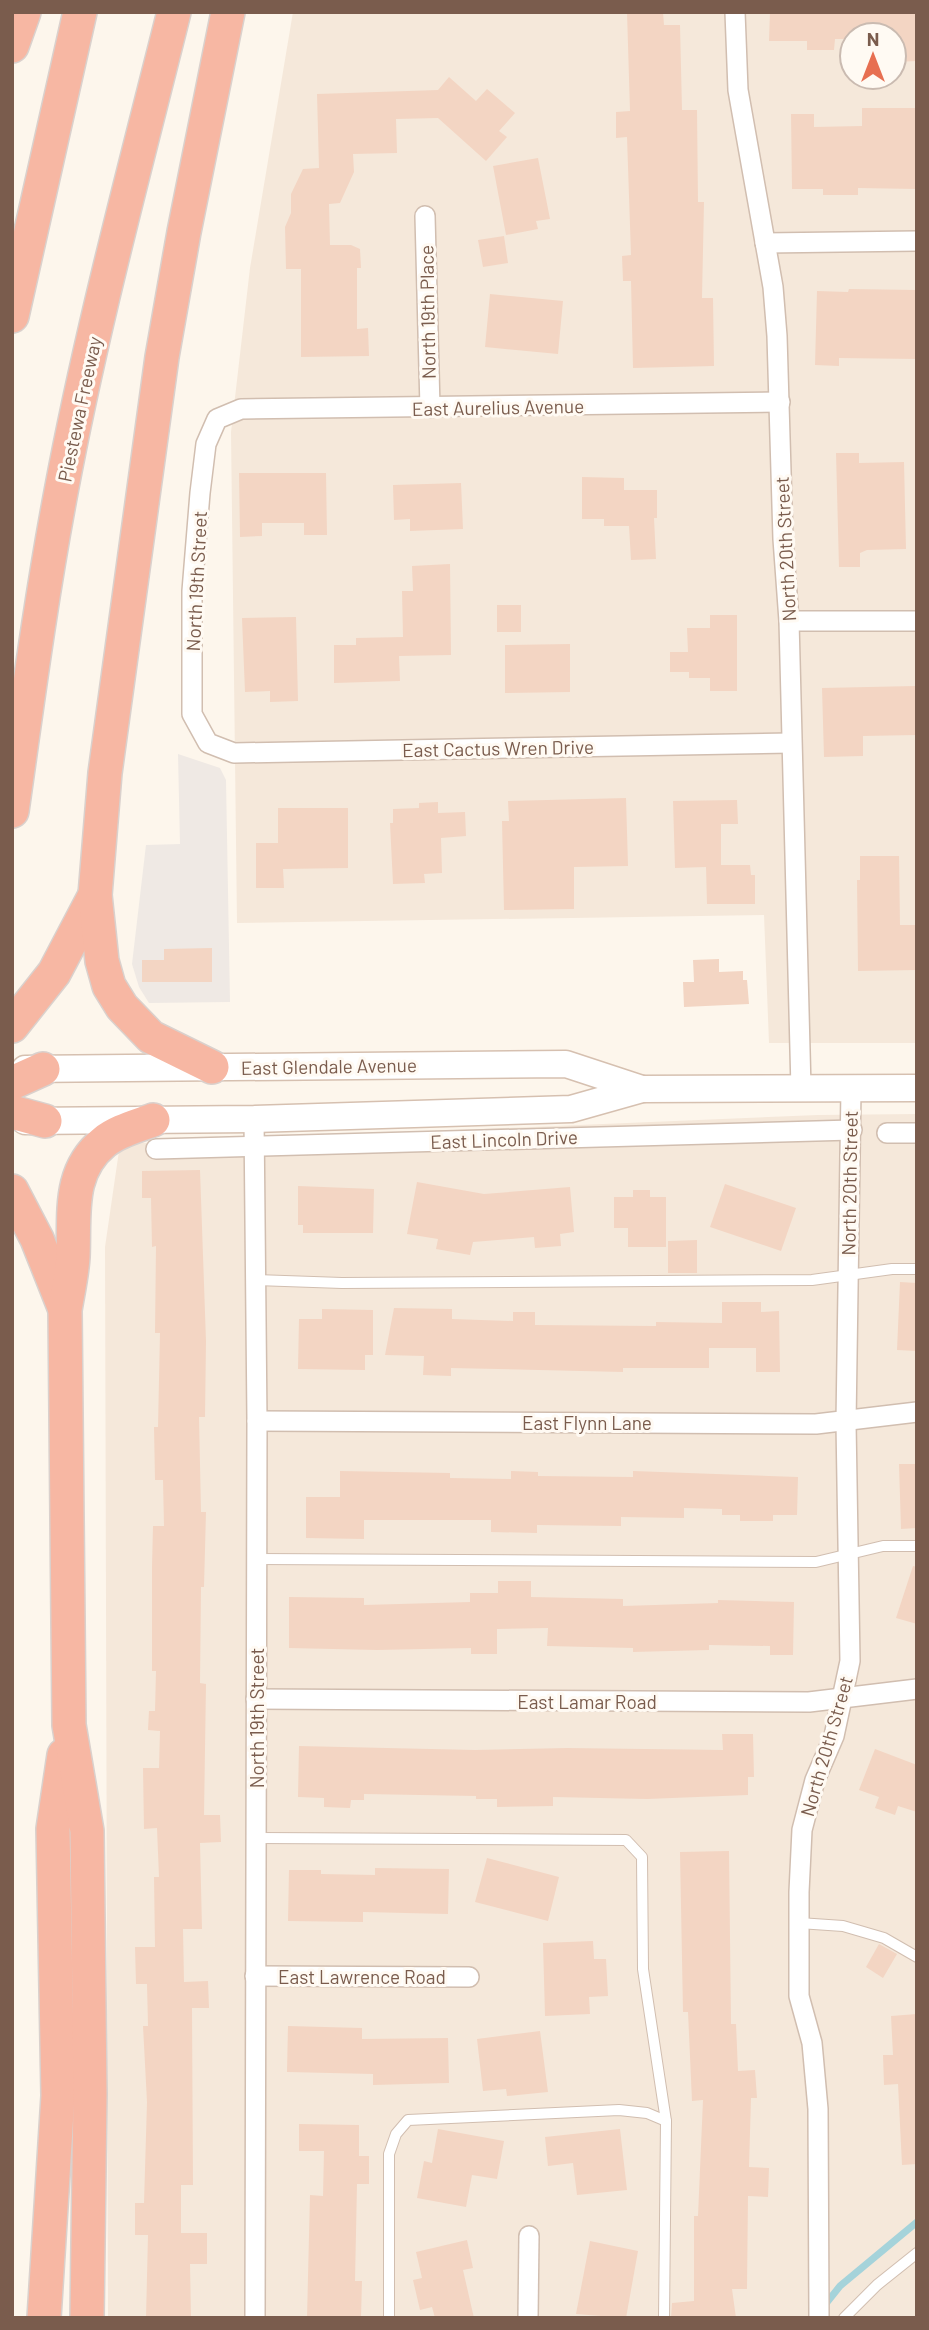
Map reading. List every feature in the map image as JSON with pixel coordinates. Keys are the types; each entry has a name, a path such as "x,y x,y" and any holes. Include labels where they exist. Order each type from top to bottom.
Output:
{"highway":[{"path":"12,46 24,12"},
{"path":"12,316 80,12"},
{"name":"Piestewa Freeway","path":"12,811 33,663 64,479 91,349 174,12"},
{"path":"212,1067 150,1037 122,1007 109,986 102,961 95,895 105,773 162,357 228,12"},
{"path":"12,1026 54,973 95,895"},
{"path":"12,1083 28,1069"},
{"path":"12,1112 45,1121"},
{"path":"44,2318 58,2096 53,1829 68,1725 65,1310 73,1258 73,1200 77,1182 87,1161 106,1140 154,1134"},
{"path":"14,1194 65,1310"},
{"path":"68,1725 87,1830 90,2095 87,2318"}],"main road":[{"name":"East Glendale Avenue","path":"28,1069 566,1063 642,1089"},
{"name":"East Glendale Avenue","path":"12,1121 45,1121 154,1134 254,1119 571,1110 642,1089 917,1088"}],"street":[{"name":"North 20th Street","path":"735,12 738,90 773,287 789,621 801,1089"},
{"name":"North 19th Place","path":"425,216 430,408"},
{"path":"765,243 917,241"},
{"name":"East Aurelius Avenue","path":"217,419 241,409 780,402"},
{"name":"North 19th Street","path":"208,743 192,714 192,591 206,444 217,419"},
{"path":"789,621 917,621"},
{"name":"East Cactus Wren Drive","path":"208,743 234,752 791,743"},
{"name":"North 20th Street","path":"819,2318 818,2109 812,2043 799,1996 799,1923 802,1830 815,1780 834,1736 850,1661 846,1423 851,1088"},
{"name":"North 19th Street","path":"254,1119 257,1421 255,2318"},
{"name":"East Lincoln Drive","path":"154,1134 254,1146 852,1130"},
{"path":"887,1133 917,1133"},
{"name":"East Flynn Lane","path":"257,1421 846,1423 917,1412"},
{"name":"East Lamar Road","path":"256,1699 809,1702 917,1689"},
{"name":"East Lawrence Road","path":"254,1976 468,1977"},
{"path":"528,2318 529,2236"}],"lane":[{"path":"256,1280 342,1283 812,1280 847,1274 917,1269"},
{"path":"256,1559 816,1562 883,1546 917,1546"},
{"path":"257,1838 626,1840 642,1857 643,1969 666,2121 664,2318"},
{"path":"799,1923 842,1926 884,1938 917,1957"},
{"path":"389,2318 389,2154 396,2134 408,2120 619,2110 647,2113 666,2121"},
{"path":"844,2318 877,2285 917,2253"}],"shaded area":[{"path":"293,12 917,12 917,1043 769,1043 764,915 237,923 231,432 250,268"},
{"path":"178,754 220,768 226,780 230,1002 149,1003 139,987 132,964 146,845 180,844"},
{"path":"917,1114 917,2318 108,2318 105,1247 120,1144 818,1115"}],"building":[{"path":"627,12 663,12 664,25 680,25 682,110 697,110 698,202 704,202 702,298 713,298 714,366 633,368 631,281 623,281 622,256 631,255 627,137 616,138 616,112 630,111"},
{"path":"770,12 917,12 917,61 908,61 908,21 838,21 838,39 835,39 834,50 807,50 807,41 769,41"},
{"path":"449,77 476,101 487,89 515,113 499,131 507,137 486,161 438,118 396,119 397,153 353,154 354,172 340,203 329,204 330,245 351,245 360,249 361,268 357,268 357,329 368,328 369,356 301,357 301,269 286,269 285,227 291,213 291,194 303,169 319,168 317,94 438,90"},
{"path":"862,108 917,108 917,189 858,188 858,195 823,195 823,189 792,189 791,114 814,114 814,127 862,126"},
{"path":"538,158 550,219 536,221 538,229 506,235 493,166"},
{"path":"504,236 508,263 483,267 478,240"},
{"path":"849,289 917,290 917,359 839,358 839,366 815,365 817,291 848,292"},
{"path":"490,294 563,301 558,354 485,347"},
{"path":"836,453 859,453 859,463 904,462 906,549 867,550 860,553 860,567 839,567"},
{"path":"239,473 326,473 327,535 304,535 304,523 262,523 262,536 240,537"},
{"path":"582,477 624,478 624,490 657,490 657,518 654,518 656,559 631,560 629,526 604,526 604,519 582,519"},
{"path":"461,483 463,529 410,531 410,519 394,520 393,485"},
{"path":"450,564 451,655 399,656 400,681 334,683 334,645 356,645 356,638 403,637 402,591 413,591 412,566"},
{"path":"497,605 521,605 521,632 497,632"},
{"path":"710,615 737,615 737,691 710,691 710,678 689,678 689,672 670,672 670,652 688,652 687,628 710,628"},
{"path":"296,617 298,701 270,702 270,691 245,692 242,618"},
{"path":"570,644 570,692 505,693 505,645"},
{"path":"915,686 916,735 863,736 863,756 824,757 822,688"},
{"path":"626,798 628,866 574,867 574,909 504,910 502,821 509,821 508,801"},
{"path":"737,800 738,824 721,824 721,865 750,865 751,875 755,875 755,904 707,904 706,867 675,868 673,801"},
{"path":"438,802 438,813 465,812 466,836 441,838 442,873 424,874 425,883 393,884 390,823 393,823 393,809 419,808 419,803"},
{"path":"278,808 348,808 348,868 283,869 284,888 256,888 256,843 278,843"},
{"path":"860,856 899,856 900,925 917,925 917,970 858,971 857,880 860,880"},
{"path":"212,948 212,982 142,982 142,960 164,960 164,949"},
{"path":"719,959 719,972 743,971 743,980 747,980 749,1004 684,1007 683,982 694,982 693,960"},
{"path":"200,1170 206,1341 205,1417 199,1417 201,1512 206,1512 204,1587 201,1587 200,1683 206,1684 204,1815 220,1815 221,1842 200,1843 202,1929 183,1929 184,1982 208,1981 209,2008 192,2008 193,2185 181,2185 181,2233 207,2233 207,2264 190,2264 191,2318 146,2318 148,2235 135,2235 135,2203 144,2203 147,2102 143,2026 148,2026 147,1984 136,1984 135,1947 155,1947 154,1877 159,1877 157,1828 144,1829 143,1768 159,1768 160,1731 148,1730 149,1711 155,1711 156,1671 152,1671 153,1526 164,1526 163,1480 155,1480 154,1427 158,1427 160,1333 155,1333 156,1246 152,1247 151,1198 142,1198 142,1171"},
{"path":"417,1182 484,1194 570,1187 574,1232 560,1234 561,1246 535,1248 534,1237 473,1242 470,1255 436,1249 438,1239 407,1234"},
{"path":"725,1184 796,1208 781,1251 710,1227"},
{"path":"298,1186 374,1189 373,1233 303,1233 303,1225 298,1225"},
{"path":"633,1190 650,1190 650,1197 666,1197 666,1247 628,1247 628,1228 614,1228 614,1197 633,1197"},
{"path":"697,1240 697,1273 668,1273 668,1241"},
{"path":"900,1282 917,1283 917,1351 897,1350"},
{"path":"722,1302 761,1302 761,1312 779,1311 780,1372 756,1372 756,1348 709,1348 709,1368 623,1368 623,1372 451,1368 451,1376 423,1375 424,1356 385,1355 394,1308 452,1309 452,1319 513,1321 513,1312 535,1312 535,1325 656,1326 656,1322 722,1323"},
{"path":"322,1309 373,1310 373,1355 365,1355 365,1370 298,1369 299,1319 322,1319"},
{"path":"899,1464 917,1464 917,1528 901,1529"},
{"path":"340,1471 450,1473 450,1478 511,1479 511,1471 538,1472 538,1476 633,1477 633,1471 798,1477 797,1515 773,1515 773,1521 740,1521 740,1515 722,1515 722,1509 684,1508 684,1518 621,1517 621,1526 537,1525 537,1533 491,1532 491,1520 364,1520 364,1539 306,1538 306,1497 340,1497"},
{"path":"913,1566 917,1567 917,1624 896,1618"},
{"path":"498,1581 531,1581 531,1597 623,1599 623,1606 718,1603 718,1600 794,1602 793,1655 770,1655 770,1646 709,1645 709,1650 633,1652 633,1648 547,1646 548,1628 497,1629 497,1654 471,1654 471,1648 289,1648 289,1597 364,1598 364,1605 470,1602 470,1593 498,1593"},
{"path":"722,1734 753,1734 754,1777 748,1777 748,1795 647,1799 553,1797 553,1806 497,1807 497,1799 476,1799 476,1796 364,1794 364,1800 351,1800 350,1808 324,1807 324,1798 298,1797 299,1746 475,1750 723,1750"},
{"path":"875,1749 917,1765 917,1812 898,1806 895,1815 875,1808 879,1797 859,1790"},
{"path":"729,1851 731,2024 736,2024 738,2071 755,2070 757,2098 751,2098 749,2167 769,2168 768,2197 748,2196 747,2289 732,2289 736,2318 671,2318 672,2303 694,2301 694,2216 698,2216 703,2100 692,2101 688,2012 683,2012 680,1852"},
{"path":"487,1858 559,1877 548,1921 475,1902"},
{"path":"375,1868 449,1869 448,1914 363,1912 363,1922 288,1921 289,1870 321,1870 321,1874 375,1875"},
{"path":"593,1941 594,1959 606,1959 608,1996 589,1997 590,2014 545,2016 543,1943"},
{"path":"879,1944 897,1954 883,1978 866,1967"},
{"path":"917,2014 917,2164 902,2165 898,2084 884,2085 883,2055 893,2055 891,2016"},
{"path":"288,2026 362,2028 362,2039 448,2038 449,2083 373,2085 373,2074 287,2072"},
{"path":"540,2031 548,2092 507,2096 506,2089 483,2091 477,2039"},
{"path":"299,2124 359,2125 359,2156 369,2156 369,2184 357,2184 355,2281 362,2281 361,2318 307,2318 310,2195 323,2196 324,2151 299,2151"},
{"path":"438,2129 504,2141 497,2179 472,2175 466,2207 417,2198 424,2161 432,2163"},
{"path":"620,2129 627,2190 577,2195 573,2163 548,2166 545,2137"},
{"path":"467,2240 473,2268 463,2270 474,2318 435,2318 432,2307 420,2310 413,2280 422,2278 416,2252"},
{"path":"590,2241 638,2251 626,2318 576,2314"}],"waterway":[{"path":"824,2306 840,2286 917,2222"}]}
